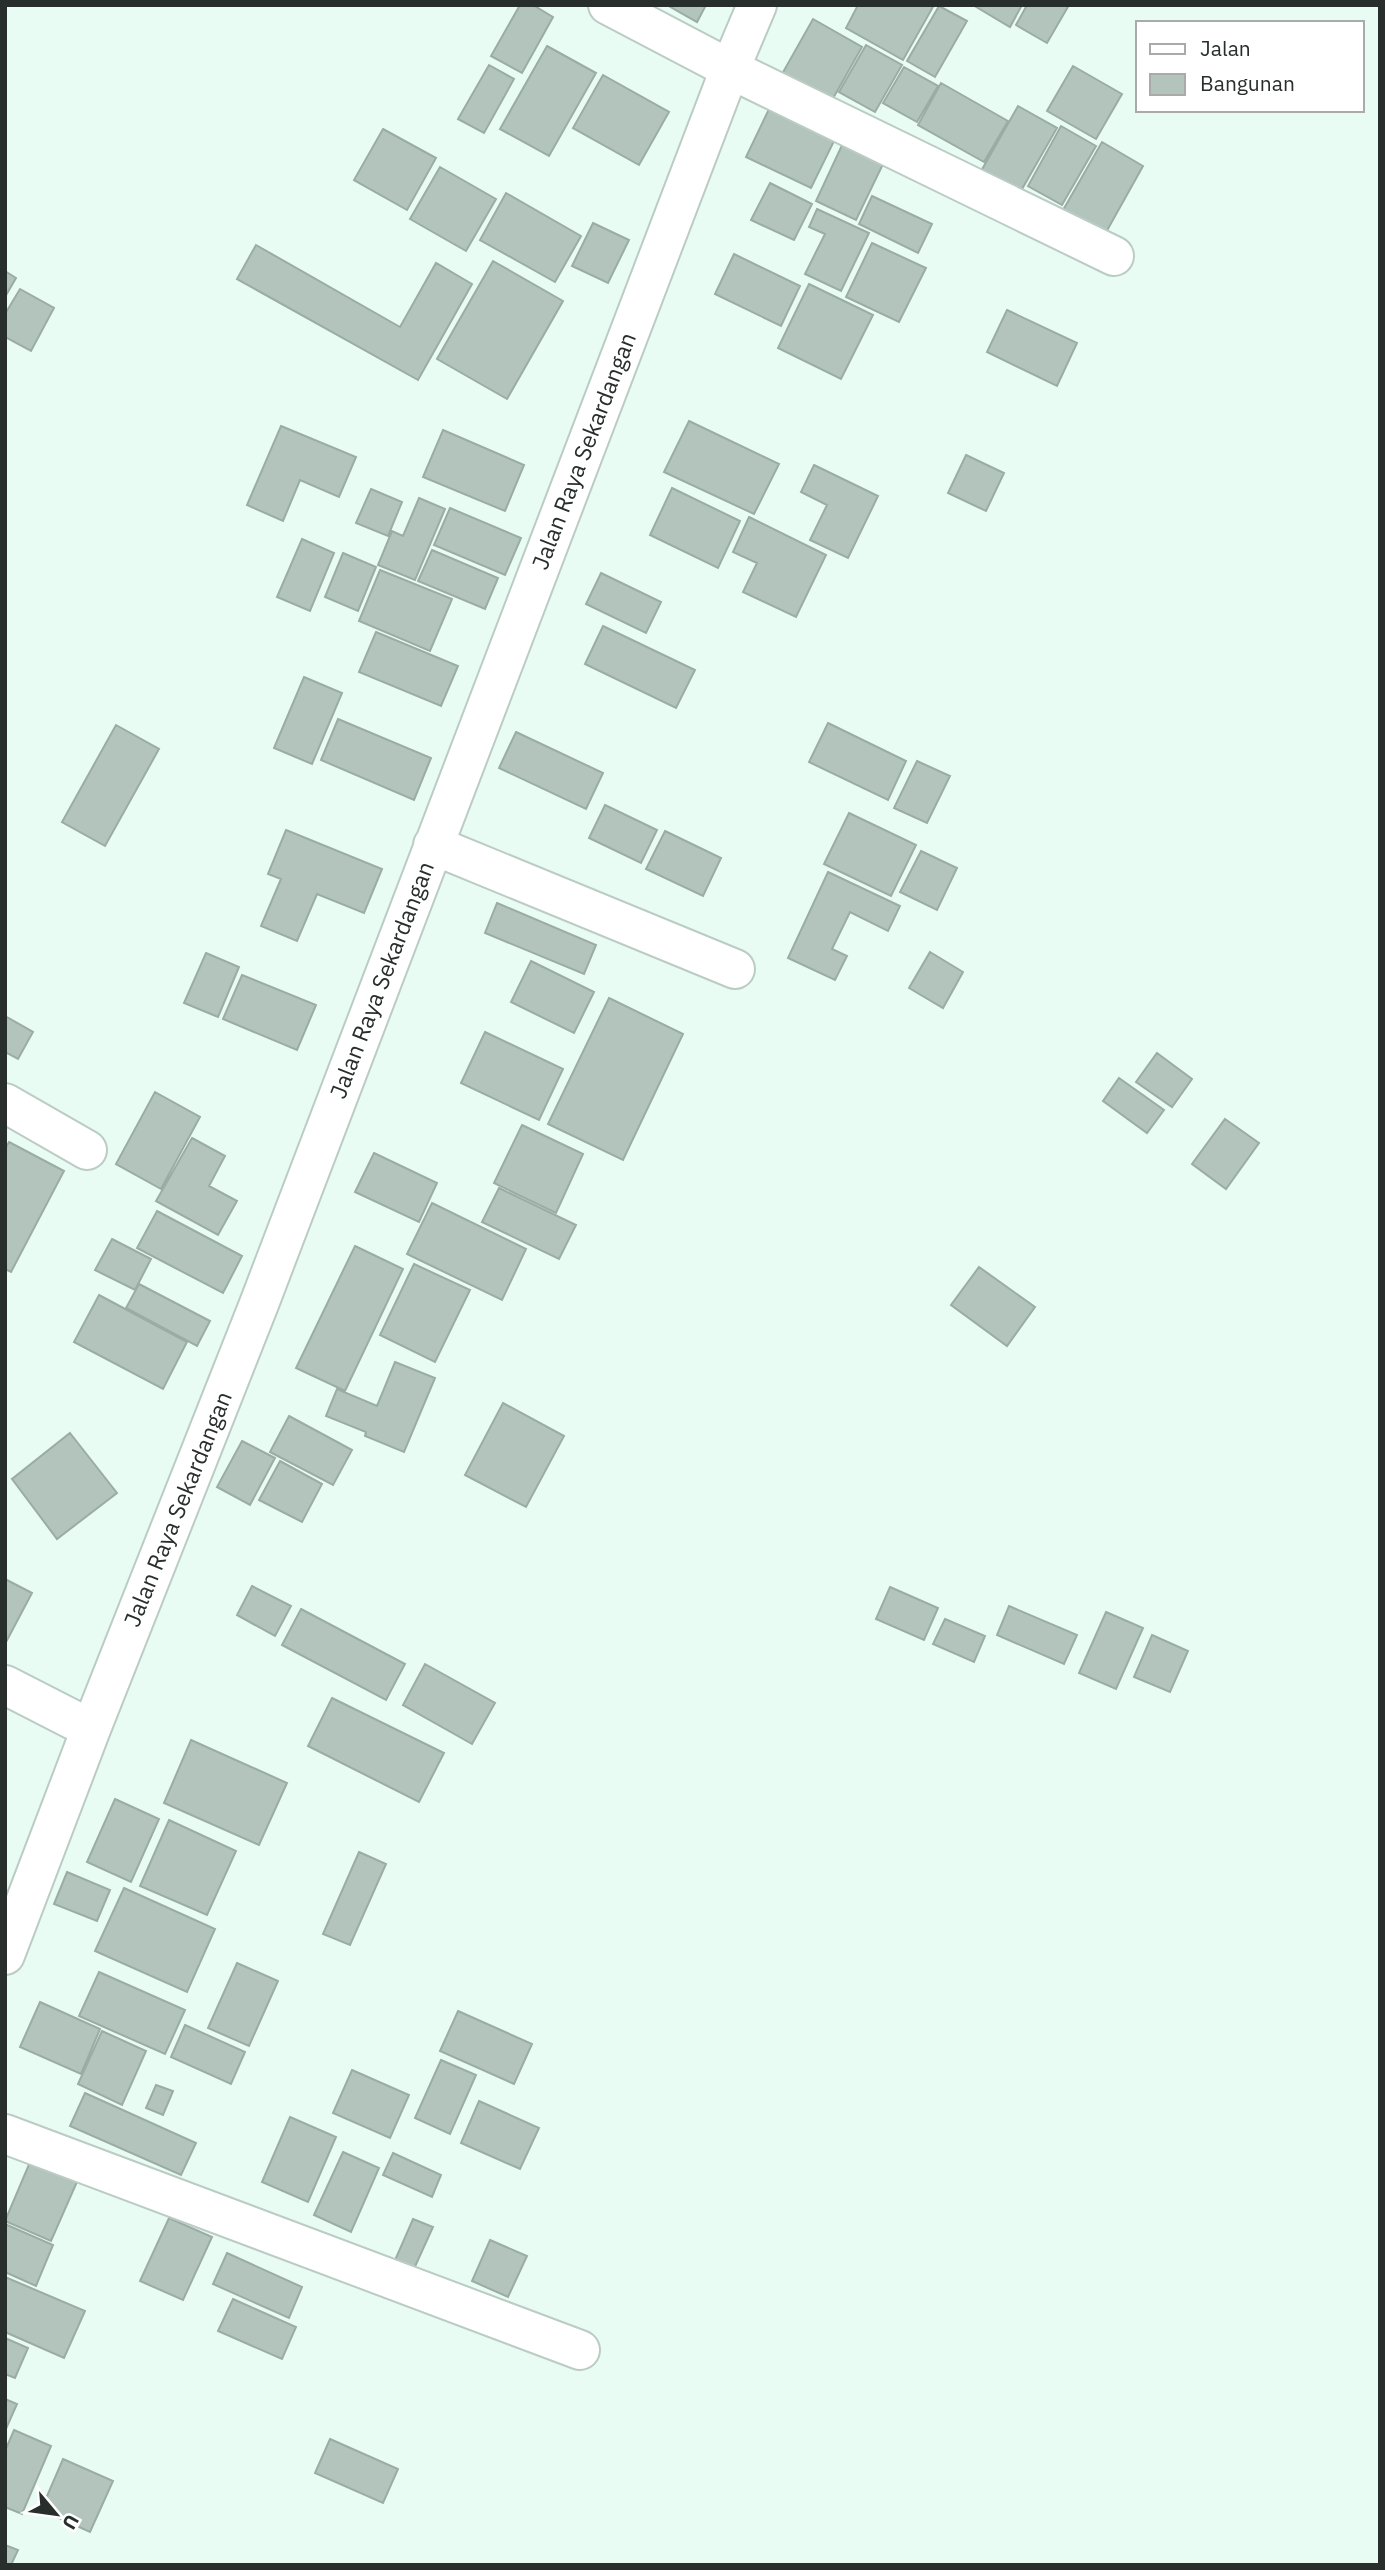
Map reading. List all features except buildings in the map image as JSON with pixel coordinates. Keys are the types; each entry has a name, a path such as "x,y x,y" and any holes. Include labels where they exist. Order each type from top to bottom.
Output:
{"street":[{"path":"608,5 730,69 1114,256"},
{"name":"Jalan Raya Sekardangan","path":"5,1955 259,1304 730,69 757,5"},
{"path":"433,845 735,969"},
{"path":"5,1103 87,1150"},
{"path":"5,1685 91,1729"},
{"path":"5,2134 580,2350"}]}
